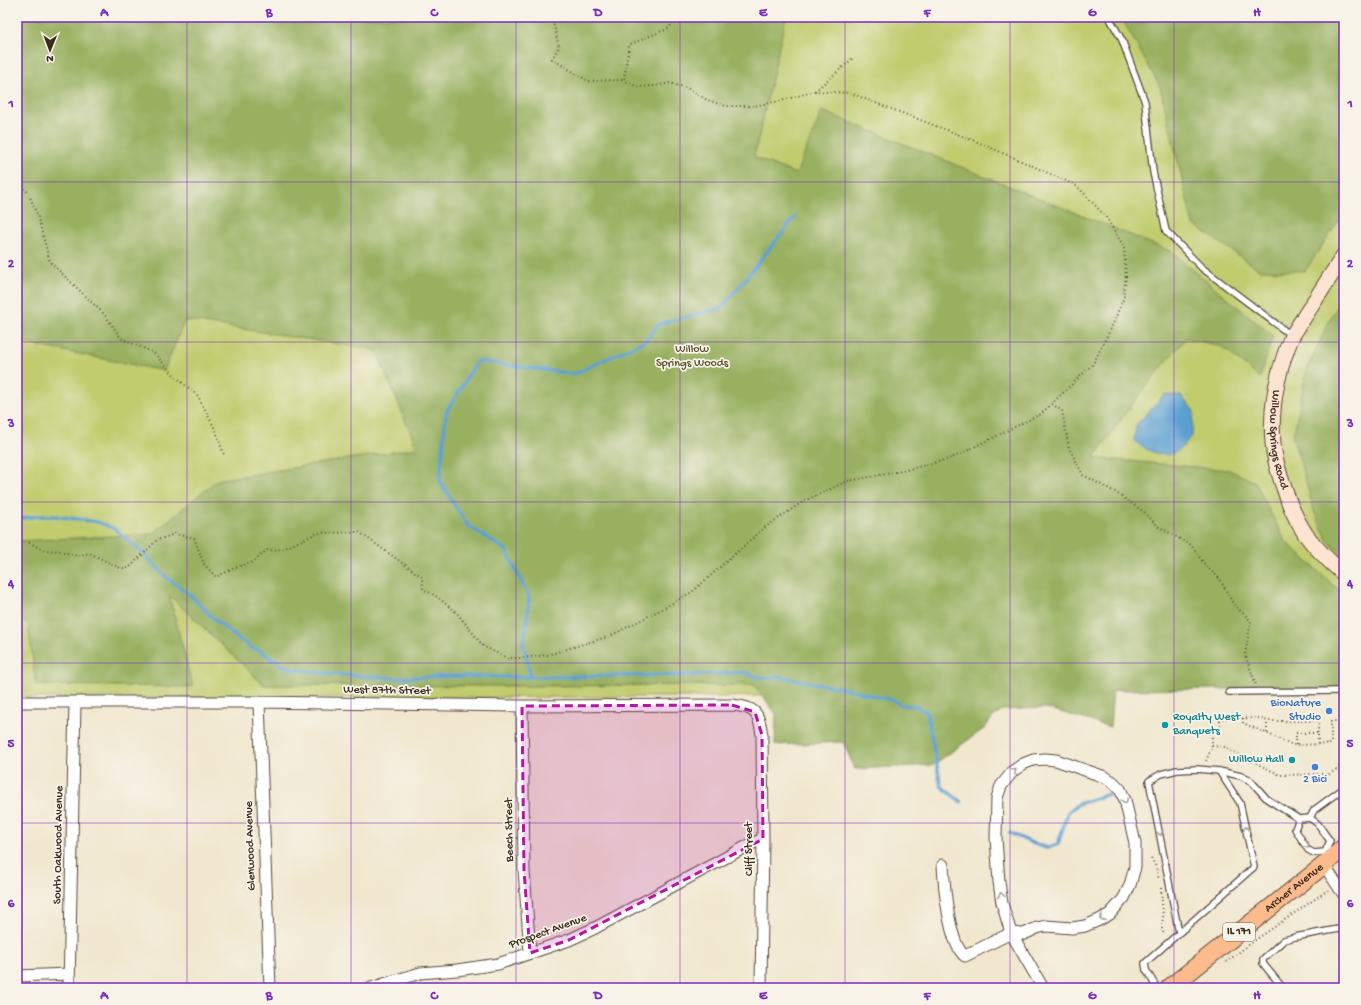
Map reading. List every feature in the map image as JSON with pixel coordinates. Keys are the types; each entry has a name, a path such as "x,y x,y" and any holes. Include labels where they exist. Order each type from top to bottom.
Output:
{"main road":[{"name":"Archer Avenue","path":"1169,988 1335,855"}],"street":[{"name":"Willow Springs Road","path":"1344,255 1292,336 1288,346 1274,393 1273,443 1276,465 1290,508 1306,534 1322,554 1344,574"},
{"name":"West 87th Street","path":"20,702 259,702 522,706 732,705 750,708 755,712"},
{"name":"South Oakwood Avenue","path":"69,988 75,702"},
{"name":"Glenwood Avenue","path":"259,702 270,988"},
{"name":"Beech Street","path":"522,706 524,870 530,953"},
{"name":"Cliff Street","path":"755,712 761,724 762,735 764,839 761,988"},
{"path":"943,866 945,898 950,924 961,953 965,956 1010,933 1024,934 1046,926 1072,928 1085,926 1099,920 1110,914 1124,898 1130,885 1135,867 1135,844 1125,800 1120,789 1114,782 1106,778 1067,763 1045,759 1033,760 1023,764 1013,771 1001,786 997,798 996,838 1002,903 1010,933 1043,988"},
{"name":"Prospect Avenue","path":"371,988 420,973 457,970 498,964 569,940 595,928 751,844 764,839"},
{"path":"1335,855 1344,895"},
{"path":"17,976 69,974"}],"lane":[{"path":"1109,17 1122,40 1145,102 1153,172 1166,231 1202,268 1292,336"},
{"path":"1229,692 1344,691"},
{"path":"1179,933 1150,781 1161,774 1177,770 1220,771 1241,776 1251,781 1267,799 1299,819 1310,818 1318,824 1330,841 1335,855 1314,853 1308,850 1295,829 1299,819"},
{"path":"1157,988 1146,970 1145,963 1254,867 1240,803 1220,771"},
{"path":"1310,818 1314,810 1344,788"},
{"path":"1283,988 1264,966 1263,958 1284,940 1344,928"}],"path":[{"path":"17,542 30,543 44,550 60,551 77,556 89,553 120,568 129,568 156,540 175,534 194,538 204,564 216,577 237,567 253,562 267,550 283,549 317,533 359,532 422,577 423,589 436,596 457,613 483,646 507,658 520,658 548,654 610,636 692,592 764,528 804,500 848,480 902,471 952,458 1041,414 1093,364 1113,324 1124,297 1126,278 1124,247 1106,217 1077,186 974,142 850,93 815,91 784,100 754,106 726,106 707,100 687,88 670,83 638,87 624,80 588,81 552,59 559,47 552,17"},
{"path":"624,80 629,45 669,28 676,17"},
{"path":"815,91 852,59"},
{"path":"17,184 28,192 37,214 50,262 104,314 121,338 154,353 176,377 198,396 216,431 224,455"},
{"path":"1052,404 1062,411 1069,448 1083,475 1115,492 1144,512 1159,527 1191,545 1205,565 1220,579 1233,604 1251,621 1245,655 1258,691"},
{"path":"17,579 20,702"},
{"path":"1203,770 1212,746 1212,730 1220,730 1220,718 1261,718 1267,721 1318,721 1318,744"},
{"path":"1243,718 1243,723 1293,745 1331,744 1331,721 1344,721"},
{"path":"1267,721 1267,733"},
{"path":"1296,745 1296,733 1318,733"},
{"path":"1212,746 1224,747 1280,774 1328,775 1344,764"},
{"path":"1151,858 1156,867 1160,884 1163,916 1162,928 1168,943"},
{"path":"1222,965 1328,889"}],"highlighted area":[{"path":"732,705 755,712 762,735 763,839 569,940 530,953 524,870 522,706"}],"green space":[{"name":"Willow Springs Woods","path":"17,17 1344,17 1344,681 714,697 17,698"},
{"name":"Willow Springs Woods","path":"17,17 786,17 754,157 796,174 822,111 1170,251 1273,336 1260,378 1221,346 1186,338 1138,396 1094,458 1229,470 1255,482 1285,541 1344,595 1344,688 1113,690 1110,727 1047,708 1002,710 992,718 985,728 933,765 855,769 843,742 775,745 776,714 754,685 264,685 169,595 193,687 36,685 28,623 17,619 17,541 152,534 217,480 417,448 376,350 185,320 164,371 24,343 17,353"},
{"path":"1121,17 1344,17 1344,213 1305,271 1260,270 1193,224 1160,87"},
{"path":"1344,297 1344,556 1328,541 1314,511 1293,437 1307,369 1331,317"}],"water":[{"path":"1165,394 1180,395 1194,411 1192,436 1178,451 1165,455 1148,450 1134,441 1136,425"}],"waterway":[{"path":"531,677 523,643 529,597 506,550 467,525 440,481 446,413 477,361 574,374 645,341 659,324 722,308 795,217"},
{"path":"17,519 38,516 55,516 98,522 115,529 143,553 167,578 189,594 232,634 253,649 260,650 273,660 277,660 280,664 293,669 332,674 398,678 447,676 520,677 692,675 746,672 758,677 781,677 857,691 893,700 901,705 916,706 927,713 941,786 961,802"},
{"path":"1010,833 1047,848 1058,844 1068,812 1078,804 1109,794"}],"place":[{"name":"BioNature Studio","path":"1329,711"},
{"name":"Royalty West Banquets","path":"1165,725"},
{"name":"Willow Hall","path":"1292,760"},
{"name":"2 Bici","path":"1315,767"}]}
